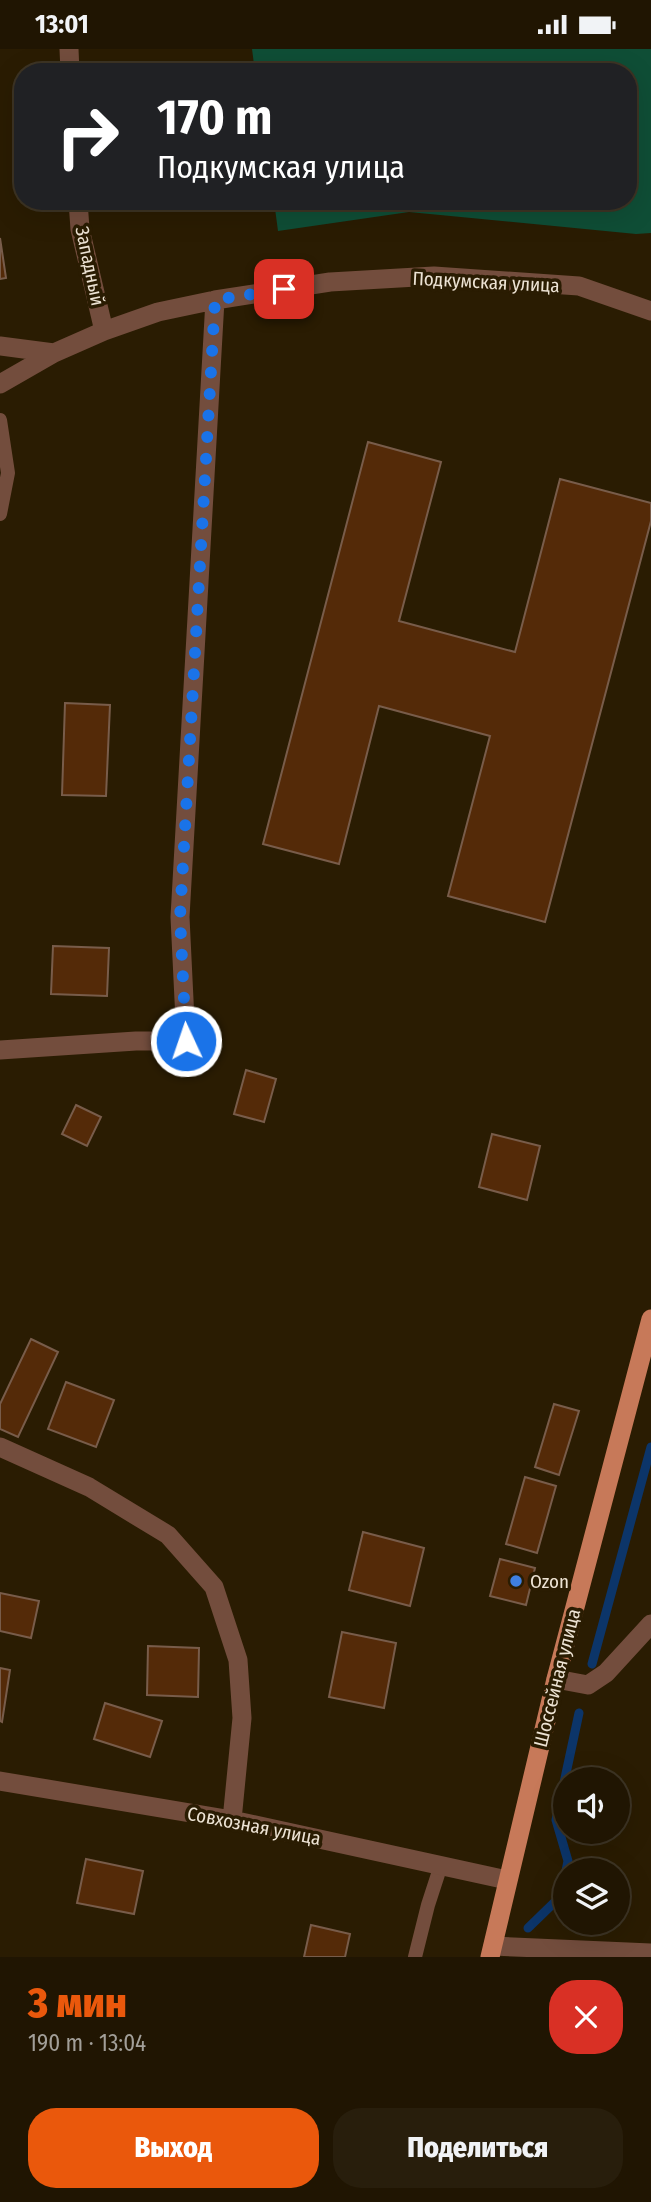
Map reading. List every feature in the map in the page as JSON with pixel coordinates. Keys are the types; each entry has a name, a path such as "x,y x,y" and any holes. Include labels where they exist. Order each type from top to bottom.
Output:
{"main road":[{"name":"Шоссейная улица","path":"491,1952 556,1679 651,1319"}],"street":[{"name":"Западный","path":"79,210 80,229 104,331"},
{"name":"Подкумская улица","path":"0,384 54,353 104,331 158,312 330,282 434,277 579,286 651,311"},
{"path":"0,1050 136,1041 186,1041 180,917 215,300"},
{"path":"0,347 54,353"},
{"path":"0,1447 89,1487 168,1535 214,1587 239,1660 242,1718 232,1820"},
{"path":"556,1679 588,1685 606,1673 651,1624"},
{"name":"Совхозная улица","path":"0,1781 232,1820 507,1880"},
{"path":"491,1952 651,1953"}],"lane":[{"path":"0,420 8,473 0,514"},
{"path":"415,1957 441,1865"}],"green space":[{"path":"252,49 651,49 651,233 636,234 409,212 278,231 275,210 637,210 637,63 254,63"}],"building":[{"path":"0,238 6,278 0,279"},
{"path":"368,442 441,462 399,621 515,652 560,479 651,503 651,521 545,922 448,896 490,736 379,706 339,864 263,844"},
{"path":"65,703 110,705 106,796 62,795"},
{"path":"53,946 109,948 107,996 51,994"},
{"path":"246,1070 276,1079 264,1122 234,1114"},
{"path":"76,1105 101,1117 87,1146 62,1134"},
{"path":"492,1134 540,1146 527,1200 479,1187"},
{"path":"31,1339 58,1352 18,1437 0,1429 0,1404"},
{"path":"66,1382 114,1400 96,1447 48,1429"},
{"path":"554,1404 579,1411 559,1475 535,1467"},
{"path":"525,1477 556,1486 537,1553 506,1544"},
{"path":"363,1532 424,1548 410,1606 349,1590"},
{"path":"500,1559 535,1568 526,1605 490,1596"},
{"path":"0,1593 39,1601 31,1638 0,1631"},
{"path":"342,1632 396,1643 384,1708 329,1697"},
{"path":"148,1646 199,1648 198,1697 147,1695"},
{"path":"0,1668 10,1670 2,1722 0,1721"},
{"path":"105,1703 162,1721 150,1757 94,1739"},
{"path":"86,1859 143,1871 134,1914 77,1903"},
{"path":"311,1925 350,1934 345,1957 304,1957"}],"waterway":[{"path":"592,1664 651,1447"},
{"path":"567,1858 556,1820 579,1713"},
{"path":"528,1928 553,1904"}],"place":[{"name":"Ozon","path":"516,1581"}],"route":[{"path":"186,1041 180,917 215,300 284,289"}]}
